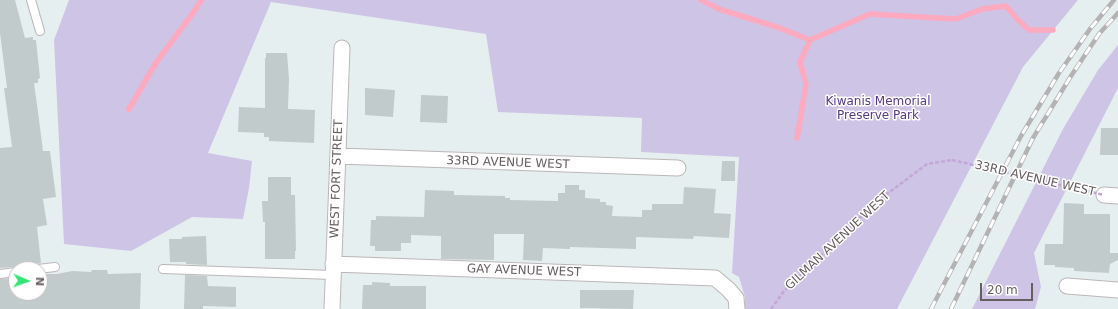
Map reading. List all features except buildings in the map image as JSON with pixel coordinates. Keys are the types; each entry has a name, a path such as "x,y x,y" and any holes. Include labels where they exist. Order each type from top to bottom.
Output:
{"street":[{"name":"WEST FORT STREET","path":"332,309 342,48"},
{"name":"33RD AVENUE WEST","path":"338,156 678,168"},
{"name":"GAY AVENUE WEST","path":"333,270 714,278 728,288 736,298 737,309"},
{"path":"1067,286 1118,290"}],"lane":[{"path":"31,0 40,31"},
{"path":"48,268 55,267"},
{"path":"163,269 333,270"}],"path":[{"name":"33RD AVENUE WEST","path":"952,160 1111,196"},
{"name":"GILMAN AVENUE WEST","path":"771,309 784,291 875,203 928,164 952,160"}],"green space":[{"name":"Kiwanis Memorial Preserve Park","path":"69,0 1078,0 1023,67 897,309 745,309 745,297 739,277 732,273 739,157 641,152 642,118 498,112 486,34 271,2 208,153 252,161 243,219 192,217 131,251 64,244 54,40"},
{"path":"1118,45 1118,88 1034,253 1041,287 1035,309 972,309 1063,129 1098,70"}],"waterway":[{"path":"129,109 155,64 201,0"},
{"path":"701,0 719,9 777,27 810,40 870,14 956,19 982,9 1006,6 1029,30 1053,30"},
{"path":"797,138 806,84 800,62 810,40"}],"railway":[{"path":"931,309 1021,136 1059,73 1090,29 1114,0"},
{"path":"951,309 1033,138 1099,34 1118,13"}]}
